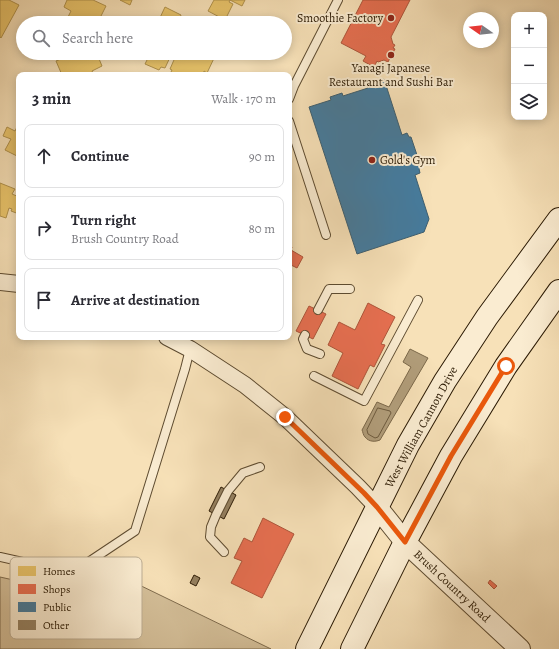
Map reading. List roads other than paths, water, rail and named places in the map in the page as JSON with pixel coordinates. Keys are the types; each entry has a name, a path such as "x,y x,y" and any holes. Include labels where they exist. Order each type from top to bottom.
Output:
{"main road":[{"name":"West William Cannon Drive","path":"307,649 408,446 445,381 487,316 559,219"},
{"path":"352,649 405,542 451,456 506,366 559,291"}],"street":[{"path":"0,282 16,284"},
{"name":"Brush Country Road","path":"173,340 190,349 245,385 278,411 358,487 377,507 405,542 520,649"}],"lane":[{"path":"292,93 338,0"},
{"path":"292,131 326,235"},
{"path":"318,310 329,289 350,289"},
{"path":"314,376 364,401 418,300"},
{"path":"305,335 303,339 307,349 320,354"},
{"path":"96,557 135,531 190,349"},
{"path":"224,552 210,537 213,521 228,491 243,473 260,467"},
{"path":"0,557 10,559"}],"water":[{"path":"410,349 428,358 380,440 370,441 364,436 362,430 377,402 389,407 411,367 403,362"}],"place":[{"name":"Smoothie Factory","path":"391,18"},
{"name":"Yanagi Japanese Restaurant and Sushi Bar","path":"391,55"},
{"name":"Gold's Gym","path":"372,160"}]}
